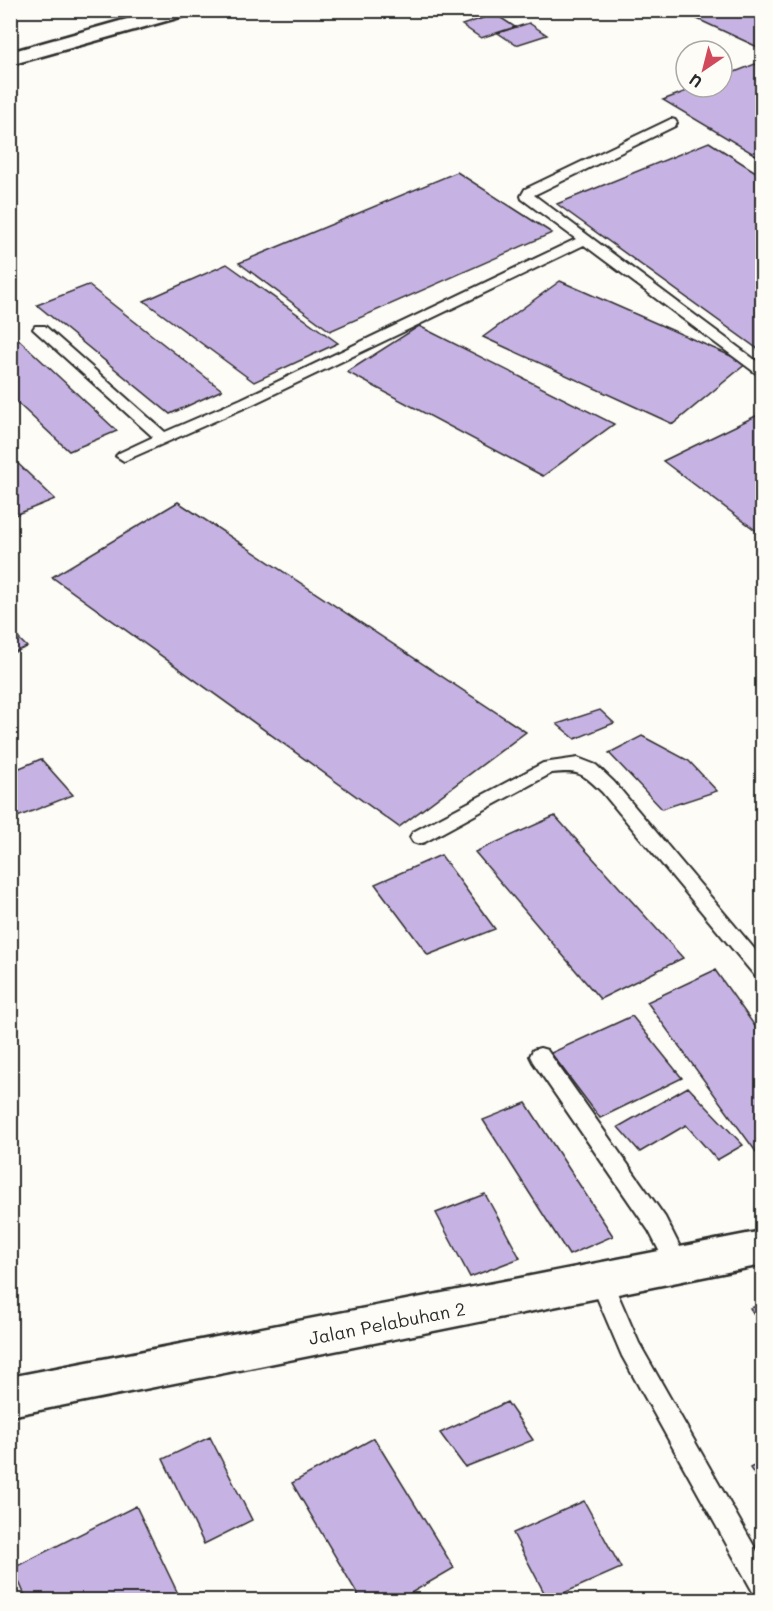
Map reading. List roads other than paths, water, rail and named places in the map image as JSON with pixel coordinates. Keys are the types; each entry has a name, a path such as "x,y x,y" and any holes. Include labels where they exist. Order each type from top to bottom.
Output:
{"main road":[{"path":"10,59 184,10"},
{"name":"Jalan Pelabuhan 2","path":"10,1397 762,1248"}],"lane":[{"path":"671,123 528,194 528,198 586,238 762,370"},
{"path":"124,456 246,402 586,238"},
{"path":"40,329 163,438"},
{"path":"419,837 549,767 578,764 590,770 608,787 762,971"},
{"path":"540,1056 657,1224 678,1265"},
{"path":"601,1281 630,1348 762,1583"}]}
